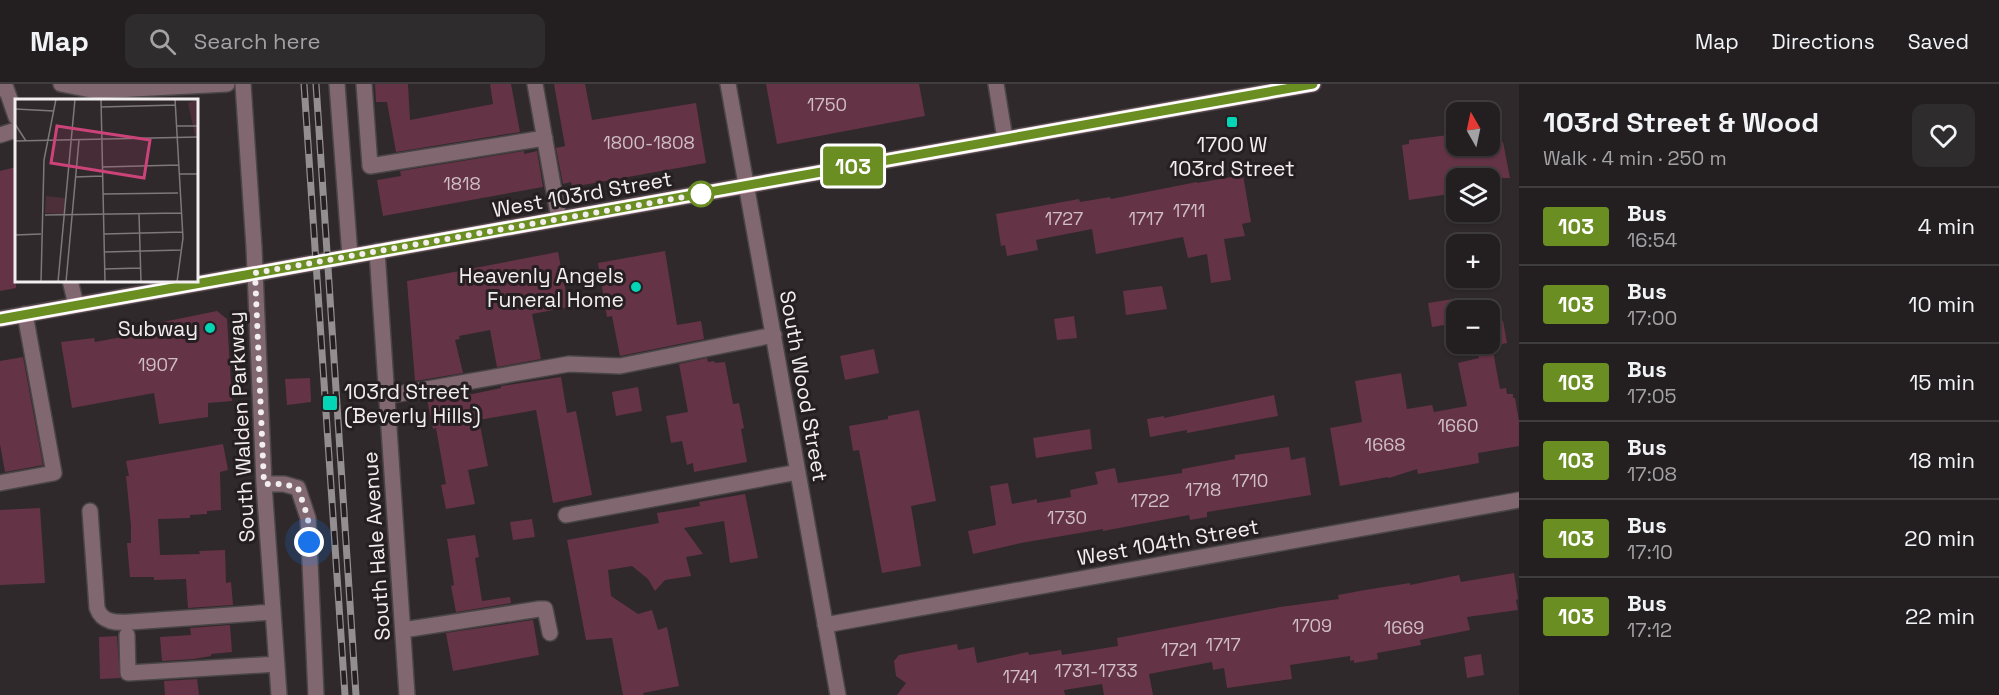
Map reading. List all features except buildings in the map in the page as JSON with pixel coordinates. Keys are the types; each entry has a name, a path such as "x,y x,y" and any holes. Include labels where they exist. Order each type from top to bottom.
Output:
{"main road":[{"name":"West 103rd Street","path":"198,282 1313,84"},
{"name":"West 103rd Street","path":"0,319 195,282"}],"street":[{"path":"61,84 96,91 187,93 227,84"},
{"name":"South Walden Parkway","path":"243,84 255,273 264,484 279,695"},
{"path":"337,84 350,256"},
{"path":"364,84 370,166 545,138"},
{"path":"535,84 559,219"},
{"name":"South Wood Street","path":"728,84 838,695"},
{"path":"996,84 1005,139"},
{"path":"0,89 6,88 15,114"},
{"path":"0,135 15,130"},
{"name":"South Hale Avenue","path":"377,251 407,695"},
{"path":"70,282 76,305"},
{"path":"0,483 54,473 25,314"},
{"path":"387,396 569,364 620,366 774,335"},
{"path":"566,516 798,472"},
{"path":"264,484 284,484 298,488 308,518 316,695"},
{"name":"West 104th Street","path":"825,625 1519,500"},
{"path":"90,511 97,608 99,615 104,619 123,623 273,612"},
{"path":"403,630 545,609 550,633"},
{"path":"127,635 128,673 277,664"}],"railway":[{"path":"304,84 345,695"},
{"path":"316,84 356,695"}],"bus line":[{"name":"103","path":"0,319 1313,84"}],"place":[{"name":"1700 W 103rd Street","path":"1232,122"},
{"name":"Heavenly Angels Funeral Home","path":"636,287"},
{"name":"Subway","path":"210,328"},
{"name":"103rd Street (Beverly Hills)","path":"330,403"}],"route":[{"path":"309,542 308,518 298,488 284,484 264,484 255,273 701,194"}]}
